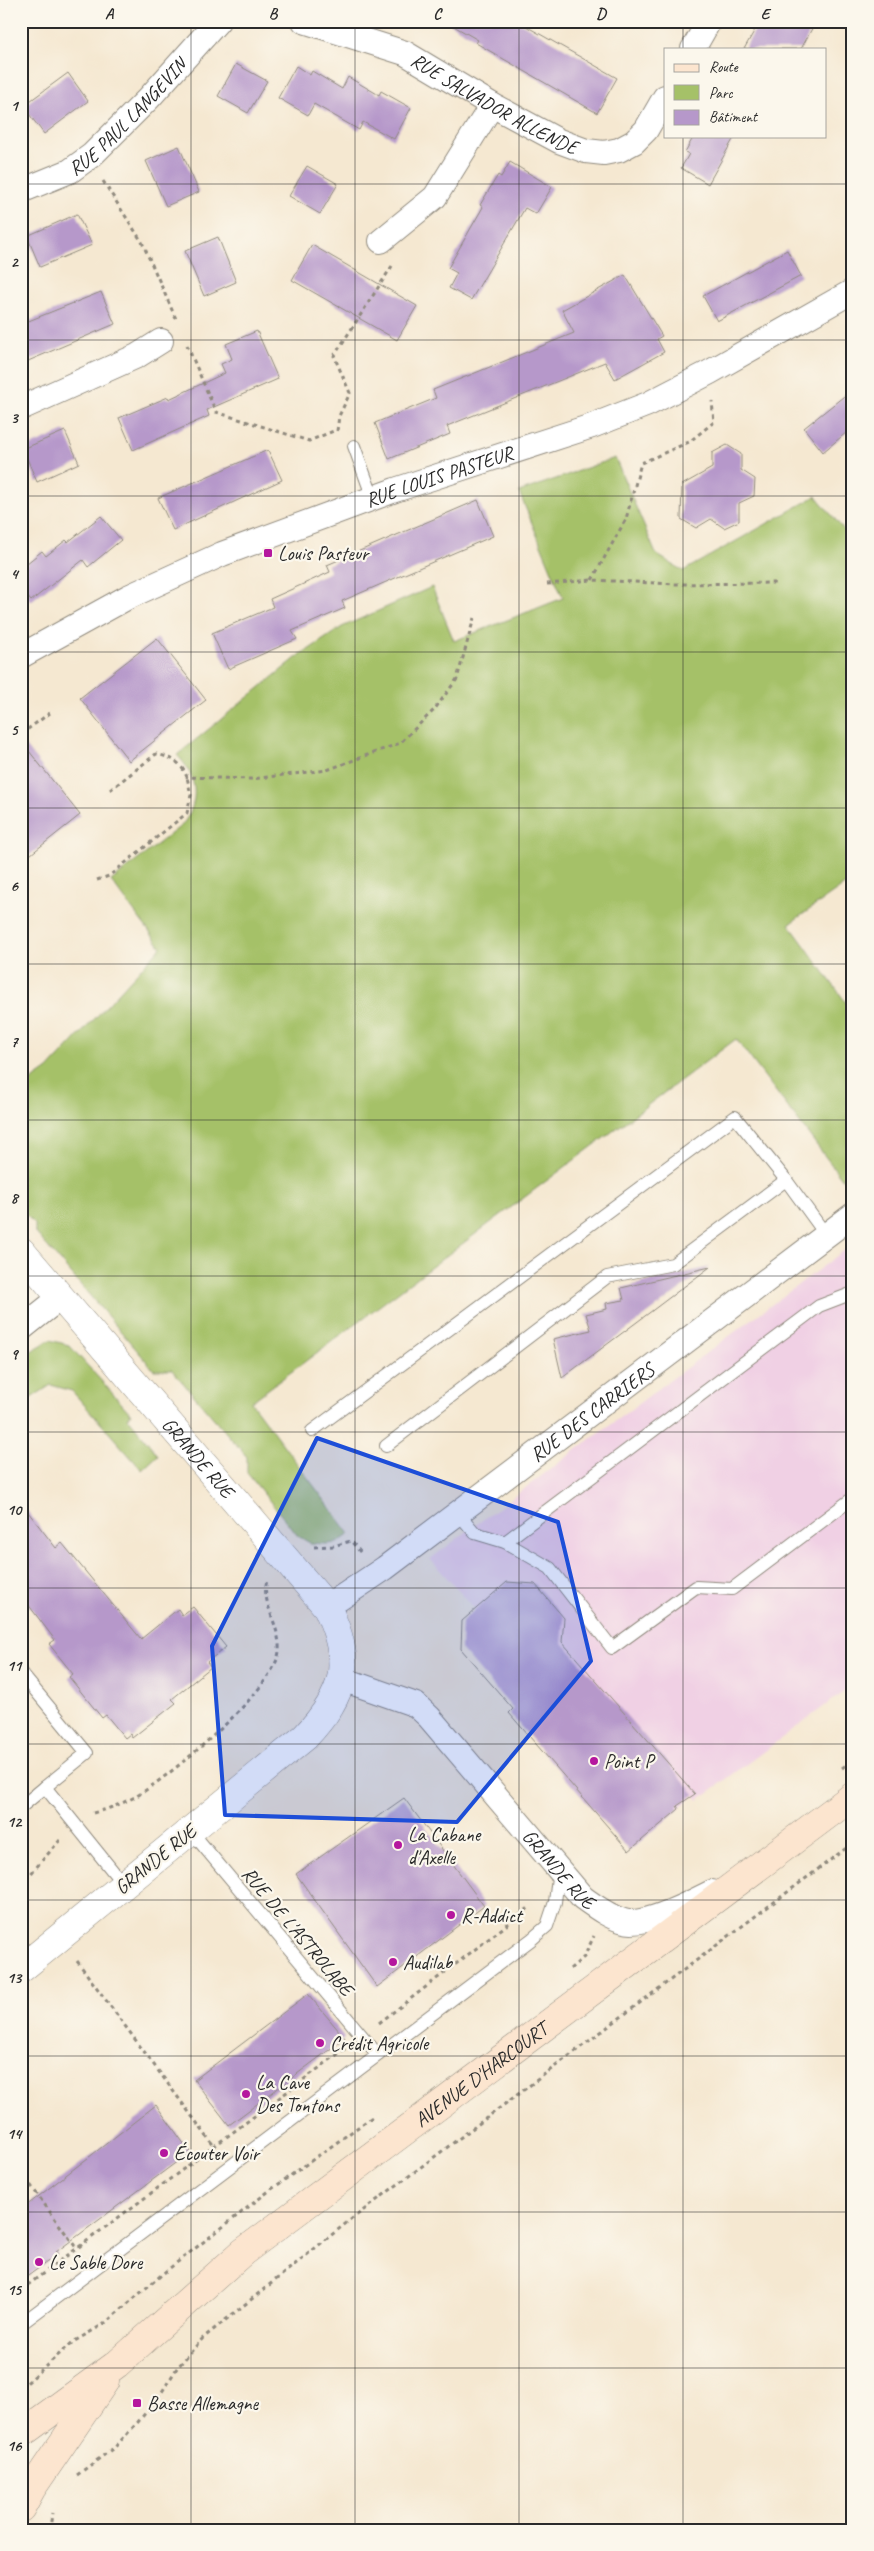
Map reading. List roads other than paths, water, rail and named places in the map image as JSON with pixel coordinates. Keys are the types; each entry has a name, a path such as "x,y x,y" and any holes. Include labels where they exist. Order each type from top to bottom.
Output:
{"main road":[{"name":"AVENUE D'HARCOURT","path":"21,2434 117,2364 242,2252 853,1796"},
{"name":"AVENUE D'HARCOURT","path":"21,2508 32,2488 117,2364"}],"street":[{"name":"RUE PAUL LANGEVIN","path":"21,191 70,171 88,157 149,98 218,21"},
{"name":"RUE SALVADOR ALLENDE","path":"304,21 405,54 492,106 559,141 586,151 604,153 619,150 634,142 646,130 664,99"},
{"path":"694,48 709,21"},
{"path":"382,241 435,197 492,106"},
{"name":"RUE LOUIS PASTEUR","path":"21,656 128,597 222,554 373,498 592,426 648,404 710,372 853,291"},
{"path":"21,408 137,356 161,341"},
{"name":"RUE DES CARRIERS","path":"327,1607 378,1574 853,1215"},
{"name":"GRANDE RUE","path":"21,1251 327,1607 340,1639 343,1656 342,1679 335,1698 325,1715 305,1737 21,1969"},
{"path":"21,1330 61,1297"},
{"name":"GRANDE RUE","path":"342,1679 400,1698 422,1711 583,1898 604,1913 626,1922 657,1918 739,1880"}],"lane":[{"path":"354,446 373,498"},
{"path":"312,1431 735,1117 786,1180 826,1235"},
{"path":"386,1446 607,1277 673,1264 786,1180"},
{"path":"505,1542 819,1306 853,1292"},
{"path":"458,1513 475,1533 505,1542 550,1568 612,1648 696,1588 732,1589 853,1498"},
{"path":"21,1673 87,1753 21,1807"},
{"path":"45,1787 124,1885"},
{"name":"RUE DE L'ASTROLABE","path":"190,1830 378,2055"},
{"path":"21,2324 547,1926 554,1902 559,1869"}],"place":[{"name":"Louis Pasteur","path":"268,553"},
{"name":"Point P","path":"594,1761"},
{"name":"La Cabane d'Axelle","path":"398,1845"},
{"name":"R-Addict","path":"451,1915"},
{"name":"Audilab","path":"393,1962"},
{"name":"Crédit Agricole","path":"320,2043"},
{"name":"La Cave Des Tontons","path":"246,2094"},
{"name":"Écouter Voir","path":"164,2153"},
{"name":"Le Sable Dore","path":"39,2262"},
{"name":"Basse Allemagne","path":"137,2403"}]}
